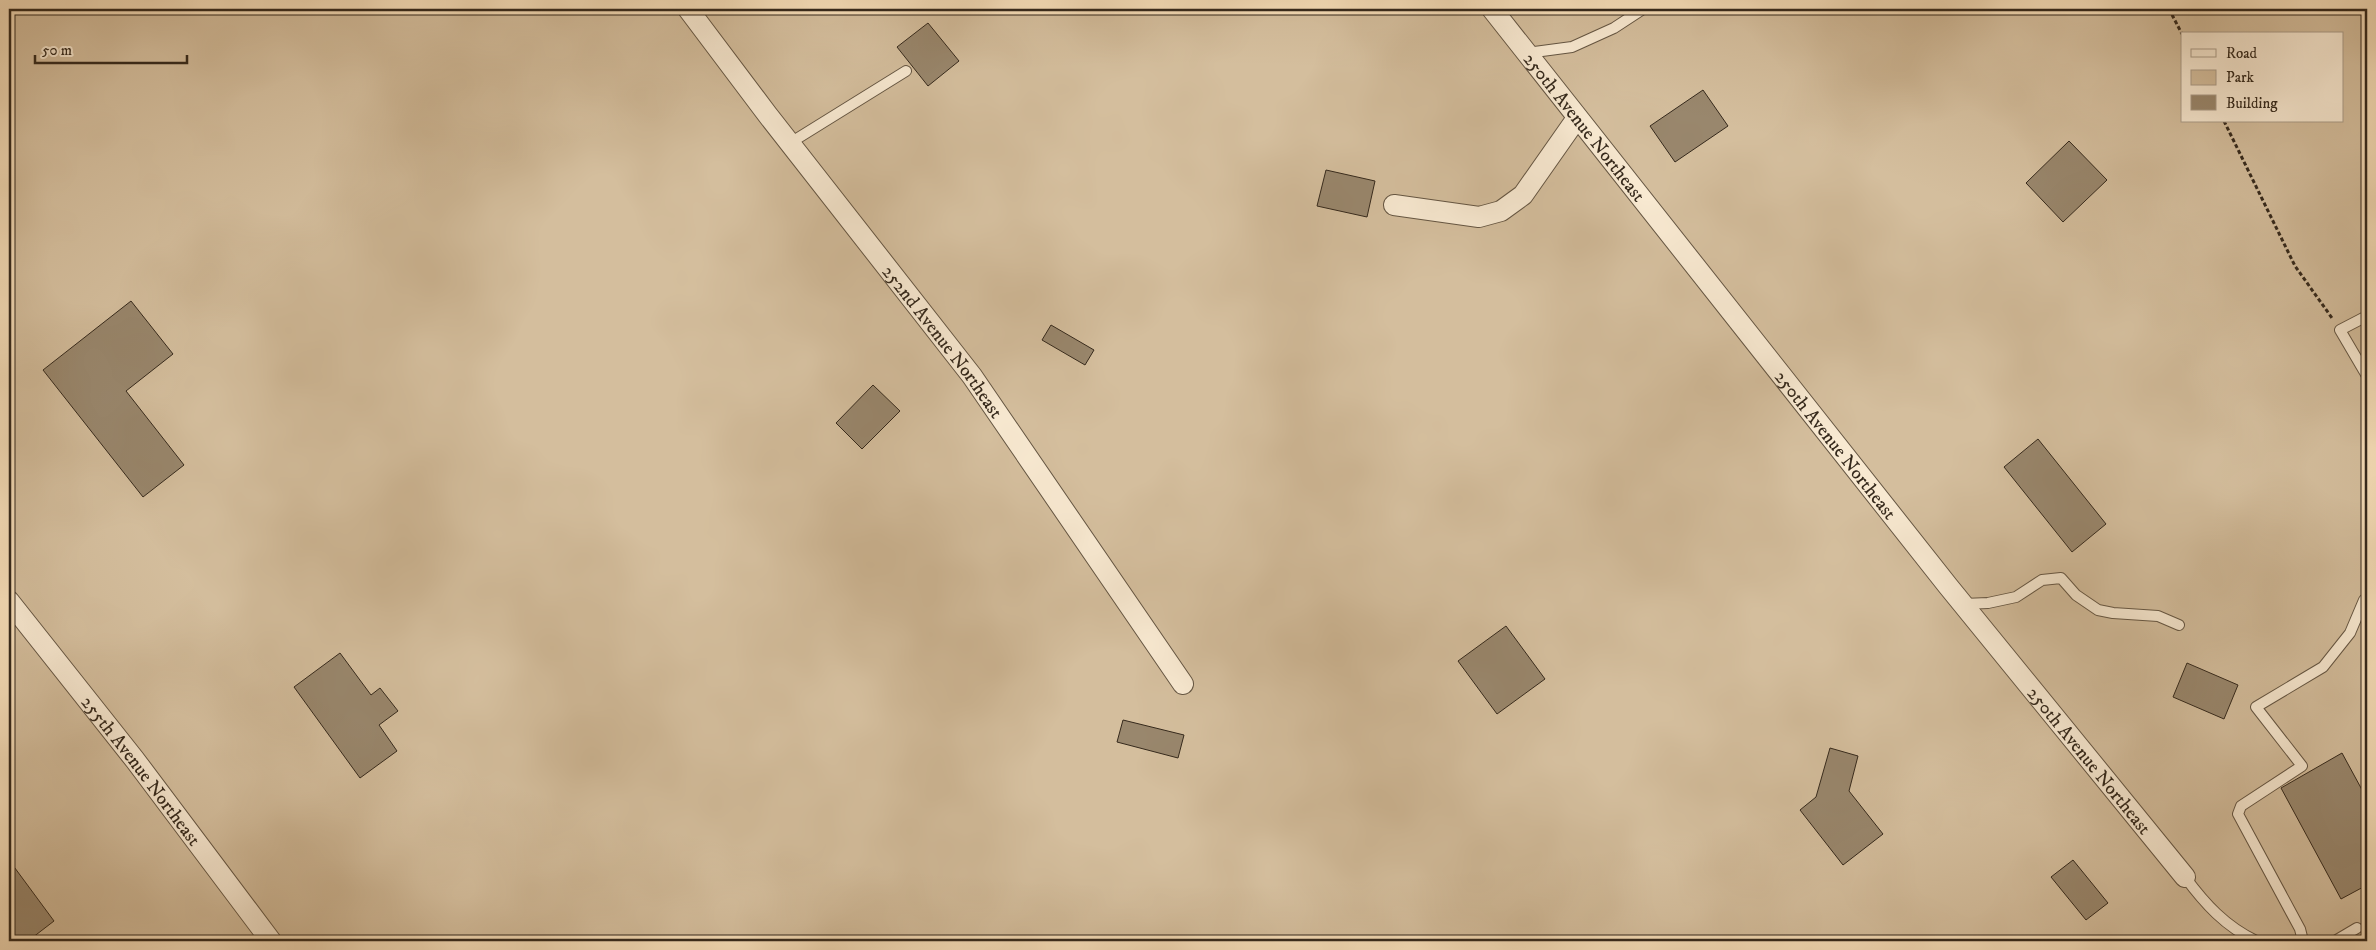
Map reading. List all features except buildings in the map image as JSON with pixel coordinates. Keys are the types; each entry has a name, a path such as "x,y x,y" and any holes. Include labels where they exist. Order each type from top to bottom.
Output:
{"street":[{"name":"252nd Avenue Northeast","path":"688,9 972,376 1184,684"},
{"name":"250th Avenue Northeast","path":"1492,9 1963,604 2185,877"},
{"path":"1394,205 1479,217 1501,211 1522,195 1577,118"},
{"name":"255th Avenue Northeast","path":"9,601 135,760 271,941"}],"lane":[{"path":"1527,53 1572,47 1614,28 1643,9"},
{"path":"790,143 906,72"},
{"path":"2367,316 2340,330 2367,376"},
{"path":"1963,604 1988,603 2016,597 2042,580 2061,578 2076,595 2098,610 2158,616 2179,626"},
{"path":"2303,941 2300,929 2238,814 2241,806 2302,766 2256,708 2323,667 2350,633 2364,600 2367,598"},
{"path":"2185,877 2223,921 2238,932 2256,941"},
{"path":"2335,941 2357,928"}],"path":[{"path":"2169,9 2181,32"},
{"path":"2224,122 2295,266 2340,330"}],"green space":[{"path":"9,9 2367,9 2367,941 9,941"}]}
